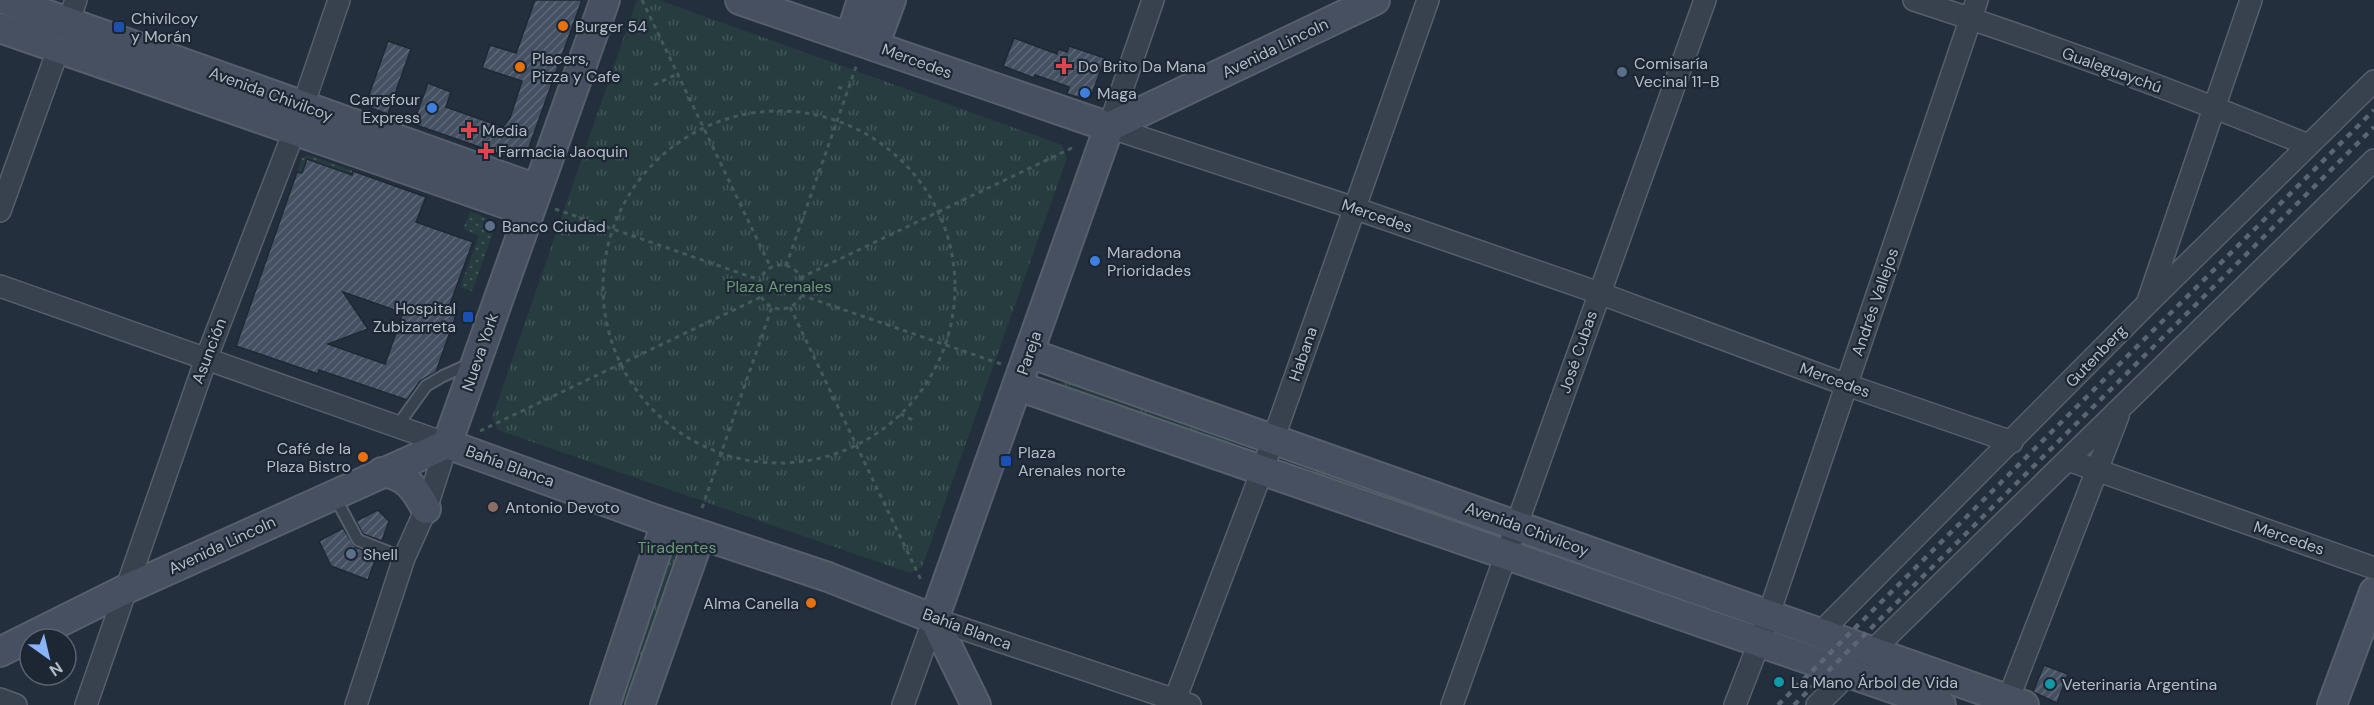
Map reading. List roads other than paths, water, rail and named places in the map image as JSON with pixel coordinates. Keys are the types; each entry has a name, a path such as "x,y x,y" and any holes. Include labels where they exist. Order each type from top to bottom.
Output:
{"street":[{"name":"Avenida Chivilcoy","path":"6,0 72,11 299,117"},
{"name":"Asunción","path":"86,705 206,359 299,117 339,0"},
{"name":"Nueva York","path":"356,705 404,558 426,509 478,360 540,203 605,0"},
{"name":"Mercedes","path":"740,0 860,49 1354,208 1599,293 1847,385 2012,442"},
{"path":"860,49 862,0"},
{"path":"860,49 891,0"},
{"name":"Pareja","path":"903,705 934,619 1010,375 1029,353 1153,0"},
{"name":"Avenida Lincoln","path":"1109,128 1376,0"},
{"name":"Habana","path":"1179,703 1428,0"},
{"name":"José Cubas","path":"1452,705 1705,0"},
{"name":"Gualeguaychú","path":"1914,0 1974,9 2308,145"},
{"path":"2146,304 2251,0"},
{"name":"Andrés Vallejos","path":"1735,705 1759,643 1974,9"},
{"path":"0,211 72,11"},
{"name":"Avenida Chivilcoy","path":"0,28 58,49 299,117 540,203"},
{"name":"Gutenberg","path":"1820,633 2012,442 2146,304 2374,81"},
{"path":"1817,705 2121,407 2372,166"},
{"name":"Bahía Blanca","path":"0,286 398,425 666,523 701,521 727,542 828,577 934,619 1179,703"},
{"name":"Avenida Chivilcoy","path":"1029,353 1274,438 2013,703"},
{"name":"Avenida Chivilcoy","path":"1010,375 1262,471 1941,705"},
{"path":"2013,703 2121,407"},
{"name":"Avenida Lincoln","path":"0,652 124,590 447,444"},
{"name":"Mercedes","path":"2068,460 2374,568"},
{"path":"382,472 398,476 410,483 426,509"},
{"path":"640,705 701,521"},
{"path":"605,705 666,523"},
{"path":"2332,705 2374,591"},
{"path":"934,619 976,705"},
{"path":"0,699 16,705"}],"lane":[{"path":"398,425 426,386 443,375 478,360"},
{"path":"333,494 358,540 404,558"}],"railway":[{"path":"1778,705 2374,110"},
{"path":"1794,705 2374,127"}],"place":[{"name":"Burger 54","path":"563,26"},
{"name":"Chivilcoy y Morán","path":"119,27"},
{"name":"Do Brito Da Mana","path":"1064,66"},
{"name":"Placers, Pizza y Cafe","path":"520,67"},
{"name":"Comisaría Vecinal 11-B","path":"1622,72"},
{"name":"Maga","path":"1085,93"},
{"name":"Carrefour Express","path":"432,108"},
{"name":"Media","path":"469,130"},
{"name":"Farmacia Jaoquin","path":"486,151"},
{"name":"Banco Ciudad","path":"490,226"},
{"name":"Maradona Prioridades","path":"1095,261"},
{"name":"Hospital Zubizarreta","path":"468,317"},
{"name":"Café de la Plaza Bistro","path":"363,457"},
{"name":"Plaza Arenales norte","path":"1006,461"},
{"name":"Antonio Devoto","path":"493,507"},
{"name":"Shell","path":"351,554"},
{"name":"Alma Canella","path":"811,603"},
{"name":"La Mano Árbol de Vida","path":"1779,682"},
{"name":"Veterinaria Argentina","path":"2050,684"}],"park label":[{"name":"Plaza Arenales","path":"779,286"},
{"name":"Tiradentes","path":"677,547"}]}
